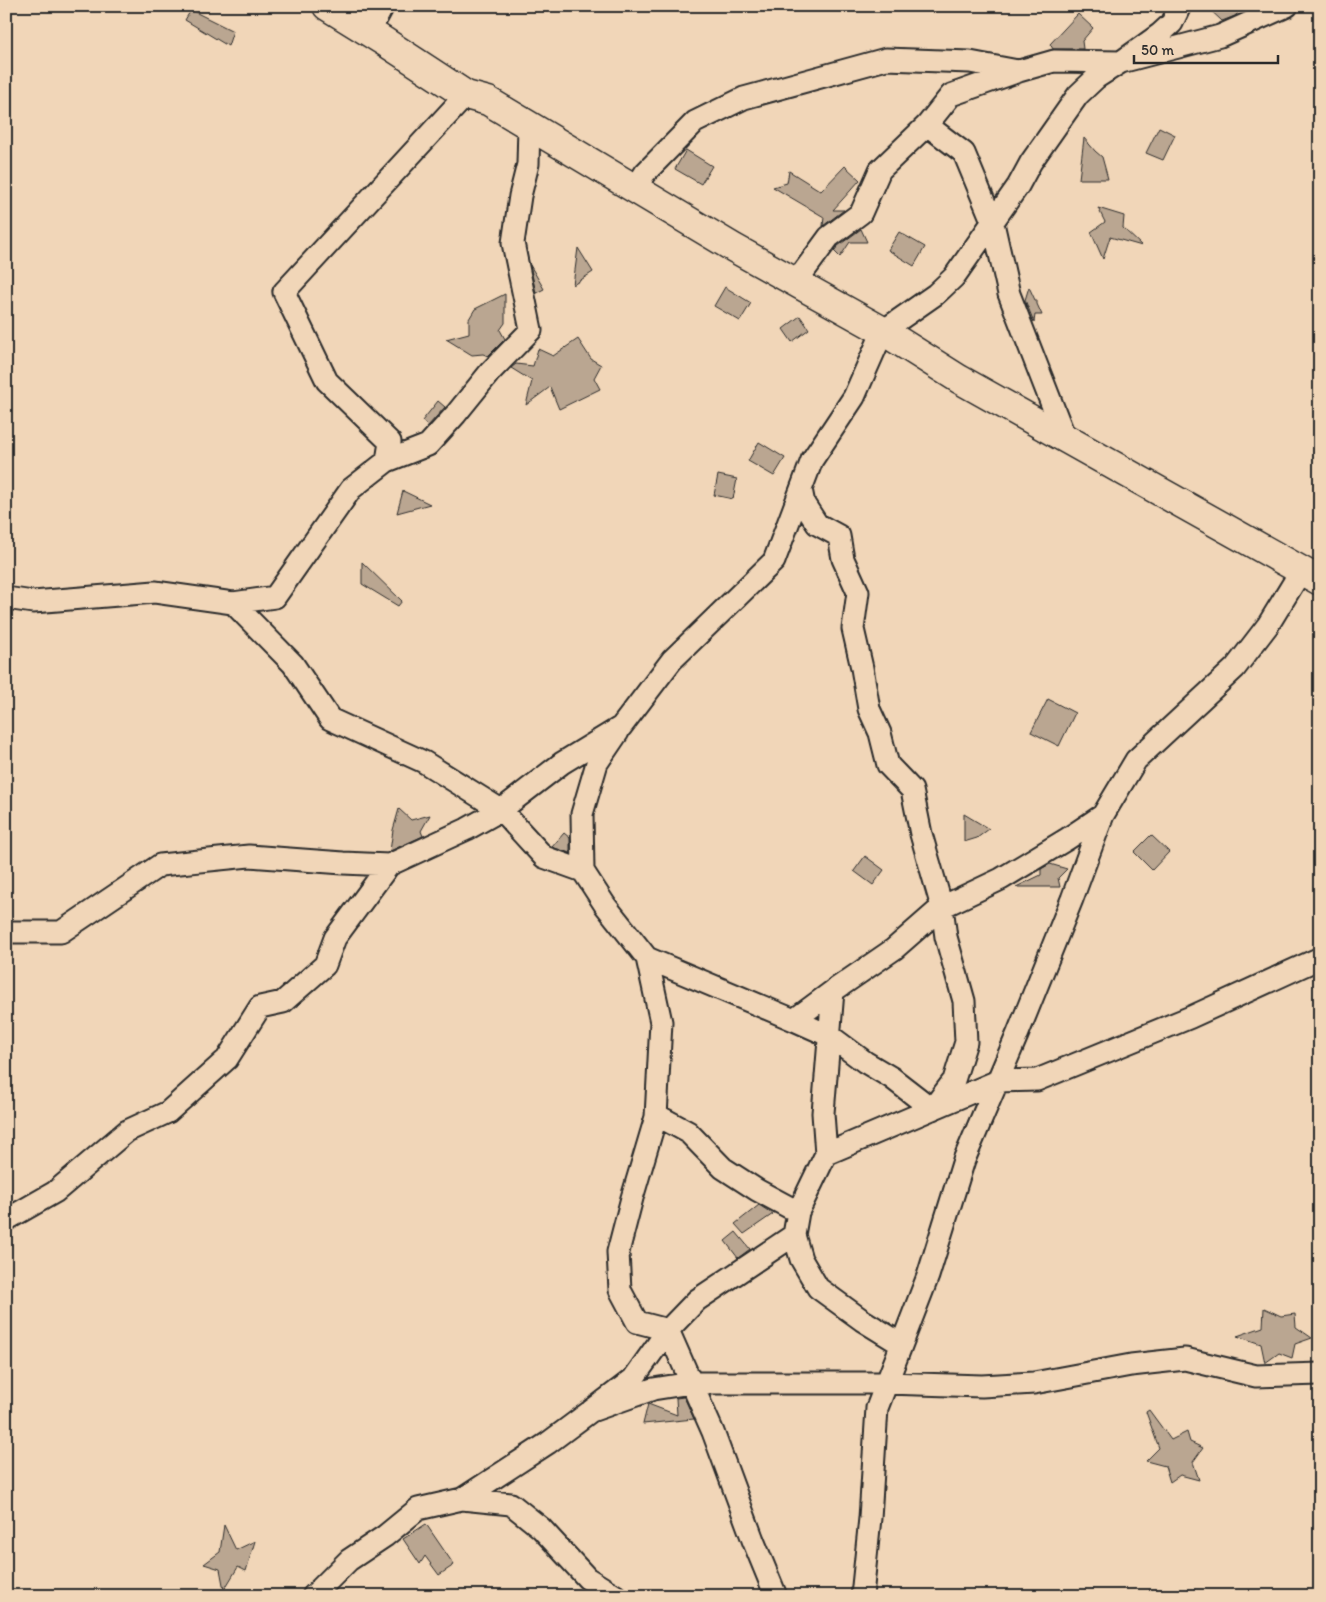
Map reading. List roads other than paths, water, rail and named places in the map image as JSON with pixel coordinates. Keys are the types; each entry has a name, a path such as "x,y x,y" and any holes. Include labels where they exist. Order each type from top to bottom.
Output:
{"main road":[{"path":"327,6 466,95 488,101 635,189 883,331 959,378 1310,576"}],"street":[{"path":"369,32 383,6"},
{"path":"668,1330 637,1322 620,1290 618,1252 656,1117 661,1022 646,958 605,905 583,871 582,814 597,763 672,660 774,561 812,460 854,398 883,331 936,294 954,277 993,223 1018,186 1031,162 1078,95 1096,78 1160,34 1172,23 1180,6"},
{"path":"796,282 829,237 861,212 880,170 927,125 951,95 1054,61 1121,62 1195,43 1220,36 1287,6"},
{"path":"635,189 645,172 695,122 744,98 886,59 970,62 1019,71"},
{"path":"387,461 390,442 327,381 284,292 466,95"},
{"path":"927,125 964,153 993,223 1009,294 1065,438"},
{"path":"6,598 33,602 155,592 233,603 275,597 351,489 387,461 428,445 490,372 531,330 513,242 520,196 528,164 529,126"},
{"path":"801,489 804,504 817,524 839,536 843,559 858,592 853,629 869,709 880,733 888,765 912,790 921,834 942,907 946,937 964,1001 966,1042 954,1080 932,1109"},
{"path":"862,1596 870,1518 876,1408 928,1276 964,1160 1072,900 1103,814 1136,760 1235,668 1268,625 1310,576"},
{"path":"233,603 293,664 330,719 424,762 501,810 544,857 583,871"},
{"path":"6,932 61,932 160,865 250,856 343,864 389,865 467,829 501,810 562,762 622,727"},
{"path":"794,1020 894,949 942,907 1001,879 1067,839 1103,814"},
{"path":"6,1220 55,1192 127,1131 168,1112 227,1059 260,1007 283,1002 324,966 336,938 389,865"},
{"path":"646,958 830,1036 865,1062 892,1078 932,1109"},
{"path":"826,1154 998,1081 1037,1080 1191,1016 1320,958"},
{"path":"833,991 823,1113 826,1154 798,1212 794,1235 801,1258 818,1288 862,1320 901,1344"},
{"path":"656,1117 662,1118 688,1132 723,1168 757,1190 798,1212"},
{"path":"462,1499 548,1443 633,1379 668,1330 697,1300 794,1235"},
{"path":"668,1330 713,1432 776,1596"},
{"path":"591,1411 653,1389 691,1383 886,1383 982,1386 1034,1383 1131,1365 1185,1359 1256,1376 1320,1374"},
{"path":"313,1596 349,1560 385,1536 418,1509 462,1499 511,1504 541,1528 587,1578 616,1596"}]}
